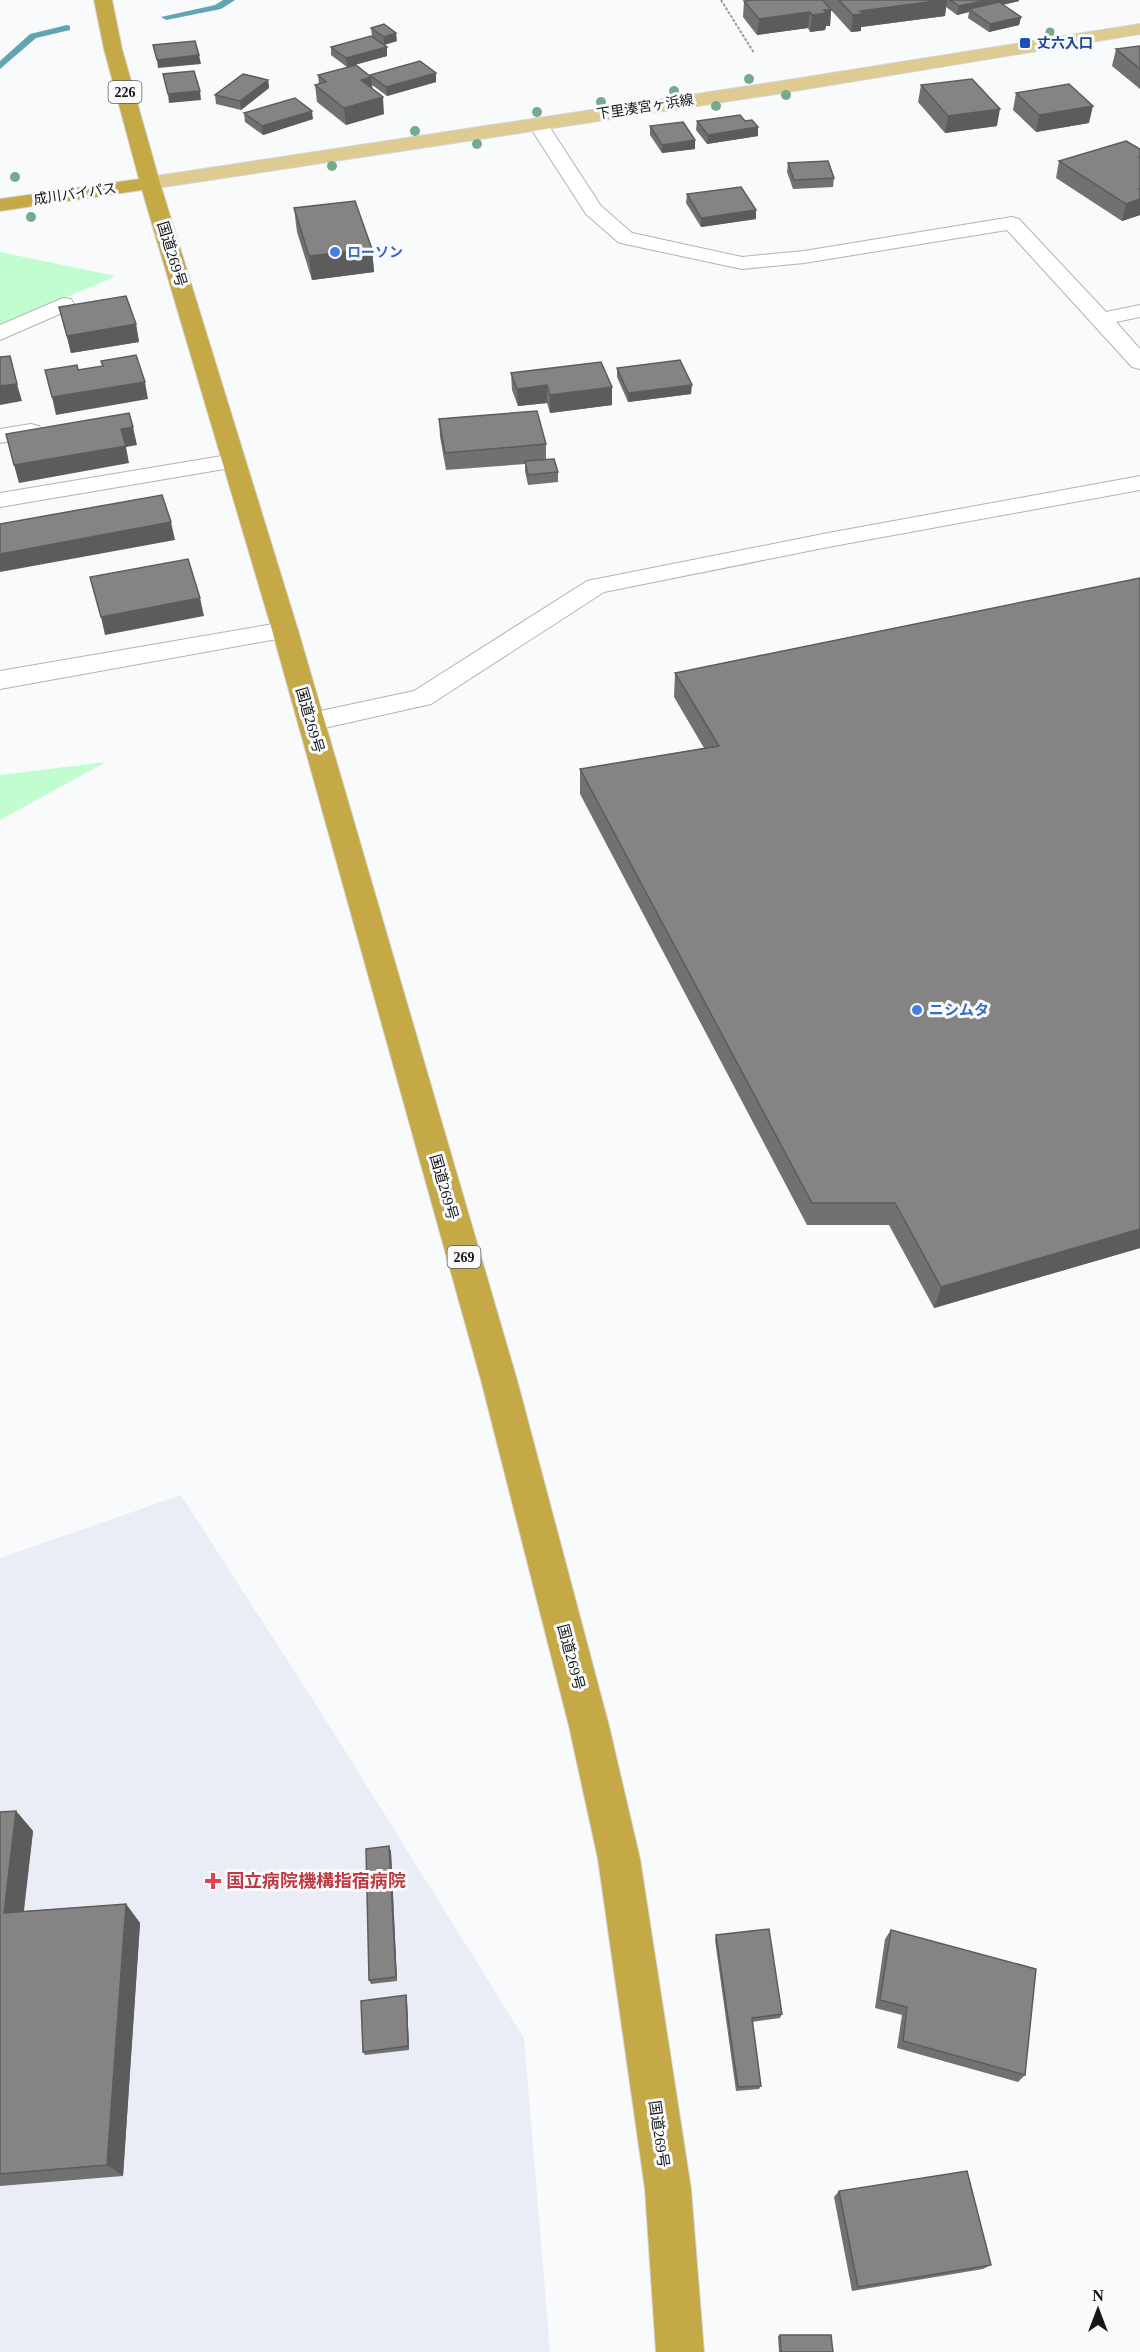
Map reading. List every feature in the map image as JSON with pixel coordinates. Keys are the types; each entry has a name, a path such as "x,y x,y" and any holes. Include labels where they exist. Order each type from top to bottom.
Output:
{"highway":[{"name":"226","path":"103,0 113,49 150,183"},
{"name":"成川バイパス","path":"0,205 150,183"},
{"name":"国道269号","path":"150,183 285,630 499,1380 594,1748 619,1859 668,2189 680,2352"}],"main road":[{"name":"下里湊宮ヶ浜線","path":"150,183 776,88 1140,29"}],"street":[{"path":"538,124 593,210 625,238 742,262 804,256 1012,223 1140,362"},
{"path":"0,333 63,303"},
{"path":"1101,319 1140,310"},
{"path":"0,436 31,431"},
{"path":"0,500 234,462"},
{"path":"311,722 422,698 596,586 828,540 1140,483"},
{"path":"0,680 285,630"}],"path":[{"path":"721,0 776,88"}],"shaded area":[{"name":"国立病院機構指宿病院","path":"181,1495 329,1725 524,2038 550,2352 0,2352 0,1558"}],"green space":[{"path":"0,252 116,276 0,326"},
{"path":"106,762 0,820 0,775"}],"building":[{"path":"823,0 831,10 824,10 827,13 812,15 810,12 759,19 744,1"},
{"path":"839,0 943,0 860,11 863,14 853,15"},
{"path":"950,0 987,0 959,6"},
{"path":"999,2 1021,17 990,24 969,9"},
{"path":"384,24 396,33 384,37 371,28"},
{"path":"371,36 387,47 346,58 331,47"},
{"path":"195,41 199,55 157,60 153,45"},
{"path":"1140,46 1140,69 1116,49"},
{"path":"420,61 436,73 386,87 370,75"},
{"path":"356,65 371,77 361,80 383,97 344,108 315,85 326,82 318,75"},
{"path":"194,71 200,91 168,94 163,74"},
{"path":"243,74 268,80 240,101 215,95"},
{"path":"972,79 1000,109 948,116 921,85"},
{"path":"1069,84 1093,106 1039,115 1016,93"},
{"path":"295,98 312,111 262,126 244,113"},
{"path":"740,115 745,121 752,120 758,127 708,135 697,121"},
{"path":"683,122 695,140 662,145 650,126"},
{"path":"1126,141 1140,149 1140,157 1138,157 1140,158 1140,199 1126,204 1059,161"},
{"path":"828,161 834,178 794,180 788,163"},
{"path":"741,187 756,210 701,218 687,194"},
{"path":"355,201 372,249 309,256 294,208"},
{"path":"126,296 136,324 67,336 59,307"},
{"path":"136,355 145,382 52,397 45,370 77,365 78,370 103,366 101,361"},
{"path":"10,356 17,384 0,386 0,357"},
{"path":"680,360 692,385 628,393 617,368"},
{"path":"601,362 612,387 550,395 547,385 517,389 511,373"},
{"path":"537,411 546,444 445,453 439,419"},
{"path":"129,413 133,427 121,429 126,446 14,465 6,434"},
{"path":"554,459 558,472 528,475 525,461"},
{"path":"162,495 171,522 0,554 0,524"},
{"path":"188,559 200,598 101,617 90,577"},
{"name":"ニシムタ","path":"1140,578 1140,1229 941,1287 895,1203 812,1203 580,769 719,746 675,673"},
{"path":"16,1811 4,1913 126,1904 107,2165 0,2174 0,1812"},
{"path":"389,1846 396,1977 369,1980 366,1849"},
{"path":"769,1929 782,2014 752,2018 761,2086 738,2087 716,1935"},
{"path":"891,1930 1036,1969 1025,2075 903,2041 907,2007 880,2000"},
{"path":"406,1995 408,2046 363,2052 361,2001"},
{"path":"967,2171 991,2265 858,2287 839,2191"},
{"path":"780,2335 831,2335 833,2352 781,2352"}],"waterway":[{"path":"166,17 218,7 230,0"},
{"path":"0,66 33,36 67,28"}],"place":[{"name":"丈六入口","path":"1025,43"},
{"name":"ローソン","path":"335,252"},
{"name":"ニシムタ","path":"917,1010"},
{"name":"国立病院機構指宿病院","path":"213,1881"}]}
